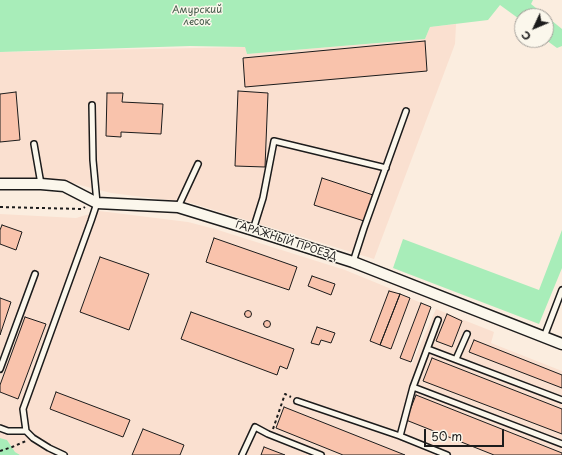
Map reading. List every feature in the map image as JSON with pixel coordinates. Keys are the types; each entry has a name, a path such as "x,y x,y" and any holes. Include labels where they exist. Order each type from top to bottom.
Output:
{"street":[{"name":"ГАРАЖНЫЙ ПРОЕЗД","path":"0,184 41,184 64,186 97,203 178,207 353,262 562,344"}],"lane":[{"path":"64,455 33,438 26,431 23,410 92,221 97,203 93,160 92,105"},
{"path":"353,262 406,111"},
{"path":"253,230 264,198 274,141 386,168"},
{"path":"34,144 41,184"},
{"path":"178,207 198,164"},
{"path":"0,369 35,274"},
{"path":"544,336 562,290"},
{"path":"400,436 413,387 438,320"},
{"path":"456,360 467,334"},
{"path":"428,349 562,400"},
{"path":"413,387 562,444"},
{"path":"296,402 400,436 447,455"},
{"path":"242,455 255,427 270,436 321,455"},
{"path":"0,428 8,431 26,431"}],"path":[{"path":"0,207 82,209 97,203"},
{"path":"270,436 285,394 296,402"},
{"path":"0,450 12,447 33,438"}],"shaded area":[{"path":"456,24 455,44 374,259 191,203 111,193 64,181 0,179 0,52 245,47 247,54 425,39 430,27"},
{"path":"100,211 188,222 215,229 345,270 431,307 411,362 411,366 436,309 494,332 491,343 562,371 562,455 20,455 15,452 7,440 0,438 0,214 76,218"}],"green space":[{"name":"Амурский лесок","path":"0,0 533,0 531,4 536,8 514,8 514,15 500,5 488,20 430,27 425,39 247,54 245,47 190,46 0,52"},
{"path":"554,22 562,29 562,46 557,48 554,46"},
{"path":"562,230 562,268 539,324 393,268 403,239 539,290"},
{"path":"0,438 7,440 15,452 20,455 0,455"}],"building":[{"path":"425,41 427,71 245,87 243,58"},
{"path":"238,91 268,93 265,167 235,166"},
{"path":"16,92 20,140 0,142 0,94"},
{"path":"107,93 123,93 122,102 163,104 161,134 121,132 121,137 106,136"},
{"path":"322,178 373,195 364,221 314,205"},
{"path":"2,225 22,232 16,250 0,244 0,230"},
{"path":"214,238 297,267 289,290 206,262"},
{"path":"100,257 149,274 129,330 80,312"},
{"path":"312,276 335,284 331,295 308,286"},
{"path":"389,291 400,294 380,345 370,341"},
{"path":"400,294 410,298 391,349 380,345"},
{"path":"0,298 11,302 0,335"},
{"path":"421,303 431,307 411,362 400,358"},
{"path":"248,310 251,311 251,317 248,318 245,317 244,314 245,311"},
{"path":"191,312 294,349 287,369 280,366 277,375 181,339"},
{"path":"447,314 462,321 452,347 436,341"},
{"path":"25,317 46,324 18,399 0,392 0,385"},
{"path":"267,320 270,321 270,327 267,328 264,327 263,324 264,321"},
{"path":"317,327 335,333 331,343 321,340 319,345 311,343"},
{"path":"474,340 562,375 562,388 469,352"},
{"path":"432,358 562,409 562,434 423,381"},
{"path":"56,392 130,420 123,437 50,409"},
{"path":"416,395 562,453 562,455 494,455 406,420"},
{"path":"284,407 405,455 343,455 276,428"},
{"path":"143,429 184,445 180,455 132,455"},
{"path":"264,447 285,455 261,455"}]}
